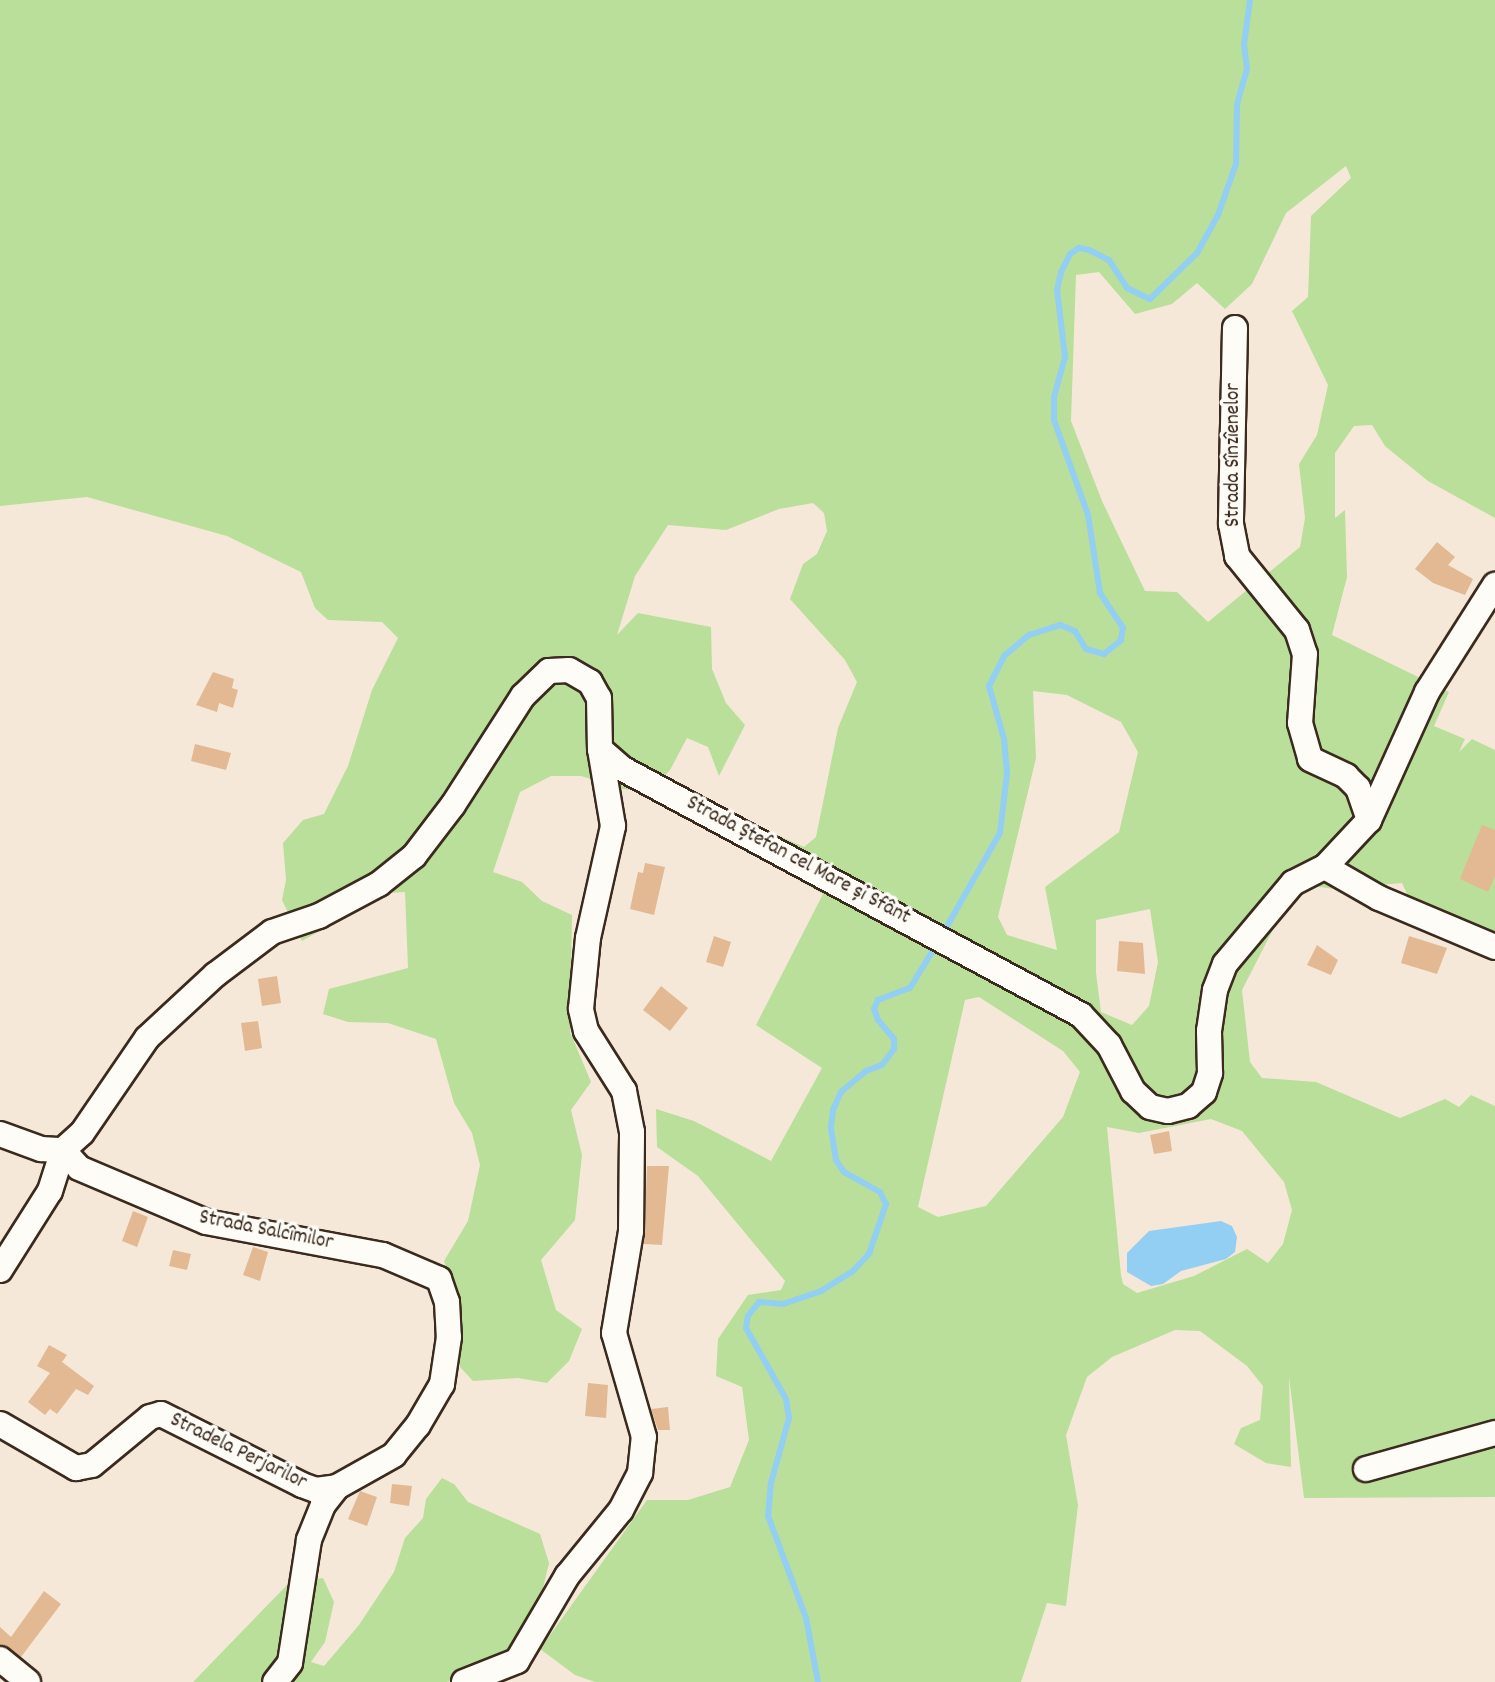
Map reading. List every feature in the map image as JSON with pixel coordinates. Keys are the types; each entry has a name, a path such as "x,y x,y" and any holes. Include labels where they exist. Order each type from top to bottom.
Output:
{"street":[{"name":"Strada Sînzîenelor","path":"1235,328 1231,524 1237,556 1297,631 1305,654 1300,723 1310,759 1346,776 1358,788 1369,820"},
{"name":"Strada Ștefan cel Mare și Sfânt","path":"600,749 623,769 1081,1015 1109,1045 1133,1091 1150,1107 1168,1111 1188,1106 1204,1092 1210,1073 1209,1031 1215,990 1224,964 1293,883 1325,867 1369,820 1427,692 1495,585"},
{"path":"0,1270 50,1191 63,1150 82,1133 147,1038 215,975 272,932 319,916 367,891 414,856 453,805 523,696 549,671 569,670 590,682 599,698 600,749 613,825 588,938 581,1009 586,1031 624,1091 632,1132 631,1231 614,1333 644,1437 640,1473 621,1510 567,1576 517,1661 464,1682"},
{"path":"1325,867 1379,898 1495,947"},
{"path":"0,1134 41,1149 63,1150"},
{"name":"Strada Salcîmilor","path":"63,1150 79,1167 206,1222 383,1255 439,1279 447,1301 449,1337 442,1384 418,1426 394,1455 337,1487"},
{"name":"Stradela Perjarilor","path":"0,1424 76,1468 92,1465 150,1418 161,1414 309,1488 337,1487"},
{"path":"1366,1469 1495,1433"},
{"path":"275,1682 290,1663 309,1540 337,1487"},
{"path":"0,1659 28,1682"}],"green space":[{"path":"0,0 1495,0 1495,518 1428,481 1385,446 1372,425 1354,426 1335,453 1335,518 1345,510 1347,577 1332,635 1449,692 1434,726 1465,739 1459,752 1472,739 1495,750 1495,937 1408,896 1402,883 1334,889 1306,885 1284,908 1242,990 1250,1062 1262,1078 1316,1082 1400,1118 1445,1099 1459,1107 1471,1095 1495,1106 1495,1497 1304,1498 1289,1377 1291,1467 1266,1463 1234,1444 1241,1428 1260,1420 1263,1386 1247,1366 1200,1331 1175,1330 1112,1357 1087,1377 1066,1435 1078,1505 1066,1606 1047,1603 1021,1682 595,1682 575,1675 540,1649 647,1500 688,1500 730,1487 749,1440 742,1387 716,1376 718,1339 748,1295 781,1290 785,1281 698,1176 657,1147 656,1109 694,1121 771,1161 822,1068 756,1025 823,894 754,854 759,827 804,847 816,837 838,728 857,682 845,660 790,599 803,564 817,554 827,531 824,513 813,503 779,509 726,530 668,525 635,576 617,635 638,613 711,627 712,669 726,703 745,725 719,776 708,747 687,738 670,770 651,791 622,789 581,776 551,776 520,792 493,872 522,882 542,901 572,915 570,1032 591,1082 571,1110 582,1155 575,1220 541,1260 556,1310 582,1329 569,1361 547,1383 518,1378 473,1381 460,1367 458,1300 444,1261 468,1221 480,1165 472,1133 454,1103 436,1039 388,1023 348,1022 323,1014 329,989 408,968 405,892 387,893 302,941 282,900 286,880 283,843 303,820 324,814 348,766 372,690 398,638 382,622 328,620 315,608 301,572 227,536 87,497 0,506","holes":["1346,166 1351,178 1311,216 1308,297 1292,311 1328,385 1317,435 1299,464 1305,518 1300,547 1208,622 1177,592 1145,591 1102,501 1071,421 1076,275 1099,272 1135,314 1172,304 1197,283 1225,309 1252,284 1286,213","1033,691 1067,695 1121,722 1138,752 1119,832 1045,887 1057,950 1007,935 998,917 1036,758","1150,909 1158,962 1149,1006 1132,1025 1101,1012 1096,973 1096,920","979,997 1063,1051 1080,1072 1063,1117 986,1206 938,1217 918,1207 965,1000","1211,1119 1242,1131 1284,1182 1292,1210 1283,1244 1268,1263 1247,1249 1194,1276 1137,1293 1123,1284 1107,1127 1139,1133"]},
{"path":"442,1478 454,1484 468,1502 540,1534 549,1563 531,1627 511,1655 447,1682 193,1682 288,1584 323,1578 334,1602 325,1642 311,1662 324,1666 359,1625 394,1572 405,1538 423,1518 426,1499"}],"water":[{"path":"1221,1221 1232,1226 1237,1237 1235,1252 1226,1259 1181,1271 1163,1284 1151,1286 1127,1272 1127,1253 1149,1231"}],"building":[{"path":"1437,542 1455,557 1448,565 1473,579 1465,595 1433,583 1415,569"},
{"path":"213,672 234,679 232,688 238,690 233,708 219,703 217,712 196,705"},
{"path":"195,744 231,753 226,770 191,761"},
{"path":"1482,825 1495,830 1495,876 1488,892 1460,879"},
{"path":"645,863 665,867 654,915 630,909 638,872 643,873"},
{"path":"714,936 731,942 723,967 706,962"},
{"path":"1409,936 1447,948 1437,974 1401,963"},
{"path":"1119,941 1143,943 1145,974 1117,971"},
{"path":"1317,945 1338,960 1331,975 1307,965"},
{"path":"277,976 281,1003 262,1006 258,979"},
{"path":"661,986 688,1008 670,1031 643,1010"},
{"path":"258,1021 262,1048 245,1051 241,1023"},
{"path":"1169,1131 1172,1151 1154,1154 1150,1135"},
{"path":"647,1166 669,1166 662,1245 644,1244"},
{"path":"133,1211 148,1217 137,1247 122,1241"},
{"path":"253,1247 268,1252 260,1281 243,1275"},
{"path":"173,1250 191,1254 187,1270 169,1266"},
{"path":"49,1345 67,1355 62,1362 94,1386 88,1395 76,1389 57,1414 50,1409 45,1415 28,1402 50,1373 37,1366"},
{"path":"588,1383 608,1385 606,1418 585,1416"},
{"path":"668,1407 670,1430 658,1430 651,1409"},
{"path":"392,1484 412,1486 409,1506 390,1503"},
{"path":"360,1491 377,1497 367,1526 348,1519"},
{"path":"44,1591 61,1604 21,1657 0,1644 0,1627 11,1637"}],"waterway":[{"path":"942,935 1000,833 1007,773 1004,739 989,686 1004,656 1029,635 1060,625 1075,631 1086,649 1104,654 1121,640 1123,628 1100,593 1088,515 1054,420 1054,397 1065,357 1057,290 1061,272 1070,254 1079,248 1089,250 1109,260 1127,288 1150,299 1197,253 1218,215 1236,164 1237,104 1247,69 1244,44 1250,0"},
{"path":"818,1682 806,1618 768,1516 771,1483 789,1418 786,1399 746,1328 748,1316 759,1302 783,1304 821,1291 852,1272 869,1254 886,1204 880,1192 844,1172 836,1160 831,1127 833,1110 841,1092 866,1071 882,1065 894,1049 894,1039 878,1020 874,1009 878,1000 910,988 937,944"}]}
